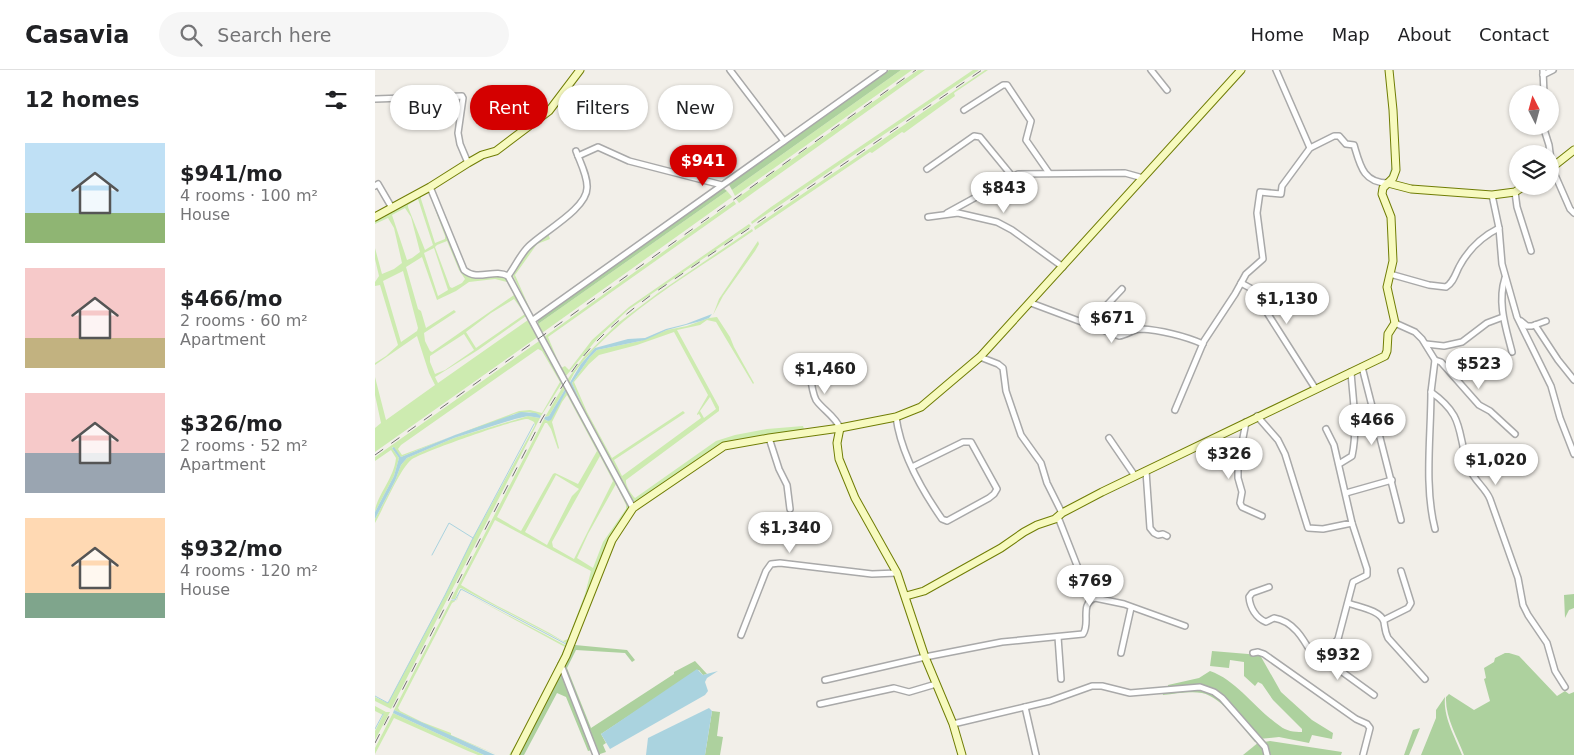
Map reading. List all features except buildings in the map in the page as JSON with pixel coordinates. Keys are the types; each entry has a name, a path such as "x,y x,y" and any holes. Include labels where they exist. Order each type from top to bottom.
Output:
{"street":[{"path":"375,217 430,187 482,155 496,151 549,111 580,70"},
{"path":"730,70 784,141"},
{"path":"533,320 884,70"},
{"path":"1151,70 1167,90"},
{"path":"515,755 561,666 612,540 633,508 725,446 896,417 921,407 979,357 1241,70"},
{"path":"1276,70 1310,148"},
{"path":"906,596 924,591 1001,548 1037,525 1257,416 1385,356 1388,334 1395,323 1387,287 1393,261 1391,217 1382,194 1383,188 1393,178 1395,170 1393,110 1389,70"},
{"path":"1544,85 1543,72 1553,70"},
{"path":"964,110 1003,85 1007,85 1031,121 1026,140 1049,173"},
{"path":"375,99 461,96 463,98 458,132 460,144 468,163"},
{"path":"927,169 974,136 980,137 1012,176"},
{"path":"1175,410 1203,344 1246,274 1263,260 1257,213 1259,192 1281,194 1282,186 1310,148 1334,136 1339,136 1346,144 1354,145 1362,170 1367,176 1380,183 1388,183 1411,189 1493,195 1509,193"},
{"path":"509,276 528,247 561,221 584,198 587,183 577,154 598,148 629,161 723,185"},
{"path":"1559,162 1574,150"},
{"path":"947,213 1018,174 1125,173 1143,178"},
{"path":"375,186 378,184 392,208"},
{"path":"1559,185 1570,209 1574,213"},
{"path":"430,187 464,270 474,276 495,274 509,276 633,508"},
{"path":"1493,195 1499,228 1502,264 1517,317 1551,386 1560,418 1574,454"},
{"path":"1515,195 1517,207 1531,251"},
{"path":"928,217 957,213 997,222 1012,230 1063,266"},
{"path":"1390,274 1429,285 1446,287 1451,284 1459,266 1469,252 1481,239 1499,228"},
{"path":"1505,278 1502,294 1503,317 1512,352"},
{"path":"1241,284 1252,289 1315,388"},
{"path":"1088,325 1122,289"},
{"path":"1031,302 1119,336 1140,329 1183,337 1203,344"},
{"path":"1426,344 1444,346 1462,342 1487,323 1503,317"},
{"path":"1517,317 1527,326 1546,321"},
{"path":"1395,323 1415,332 1426,344 1435,360 1431,392 1429,445 1431,514 1435,529"},
{"path":"1535,325 1574,380"},
{"path":"979,357 999,364 1003,368 1006,391 1021,435 1041,463 1078,568 1095,598"},
{"path":"808,359 817,402 837,422 840,428 837,444 839,459 855,498 897,573 925,656 953,724 962,755"},
{"path":"1435,360 1441,362 1479,405 1490,411 1515,434"},
{"path":"1361,367 1401,520"},
{"path":"1339,464 1352,456 1356,431 1351,372"},
{"path":"1431,392 1451,409 1457,418 1469,468 1473,476 1487,490 1518,578 1523,605 1547,643 1555,671 1565,688"},
{"path":"1257,416 1278,440 1285,454 1308,528 1323,529 1352,522"},
{"path":"896,417 897,426 912,467 918,481 942,518 947,521 989,498 997,489 971,442 963,442 912,467"},
{"path":"1246,422 1238,464 1242,492 1240,503 1242,507 1262,516"},
{"path":"1313,656 1332,646 1338,639 1353,582 1367,575 1334,445 1326,429"},
{"path":"769,438 779,469 787,485 791,509"},
{"path":"1109,438 1135,476"},
{"path":"1146,471 1150,528 1153,533 1167,536"},
{"path":"1346,493 1392,480"},
{"path":"741,636 771,564 780,563 872,574 897,573"},
{"path":"1384,620 1408,608 1411,603 1401,571"},
{"path":"1269,587 1251,593 1249,597 1250,605 1260,620 1266,622 1274,618 1292,627 1303,638 1313,656 1321,663 1335,666 1374,695"},
{"path":"825,680 925,656 1002,642 1083,634 1086,630 1087,605 1090,600 1095,598 1124,604 1185,626"},
{"path":"1348,603 1375,612 1384,620 1384,630 1388,638 1425,678"},
{"path":"1121,653 1131,608"},
{"path":"1058,637 1061,680"},
{"path":"1253,653 1264,654 1356,719 1367,724 1370,728 1363,755"},
{"path":"561,666 596,755"},
{"path":"820,704 894,688 909,692 936,684"},
{"path":"953,724 1025,708 1092,686 1102,686 1130,693 1200,687 1214,692 1222,698 1265,747 1267,755"},
{"path":"1025,708 1036,755"}],"green space":[{"path":"889,70 901,70 732,190 728,183"},
{"path":"901,70 912,70 735,196 732,190"},
{"path":"918,70 925,70 739,203 736,199"},
{"path":"973,70 979,70 752,224 751,222 771,207"},
{"path":"985,70 988,70 954,93 955,96 904,133 902,132 872,153 870,152 755,230 754,227"},
{"path":"723,188 727,191 538,324 538,320"},
{"path":"429,189 462,271 467,275 478,277 496,275 508,278 539,336 375,452 375,428 381,423 375,395 375,377 386,420 435,385 417,336 375,365 375,363 398,345 380,285 375,286 379,276 375,259 375,248 382,274 402,263 394,228 388,218 375,224 375,219","holes":["429,193 445,239 435,243 421,197","418,199 433,245 425,250 408,205","405,208 411,217 420,252 407,260 392,215","447,241 459,270 465,279 462,283 452,288 435,247","434,248 448,290 438,296 424,253","422,257 437,300 469,282 495,279 507,282 514,295 432,352 425,341 424,333 456,312 454,310 426,328 421,311 418,309 406,267","403,271 418,328 417,331 401,342 383,281","514,299 525,314 476,348 466,332","526,316 528,320 438,383 435,377 478,350","464,334 474,350 445,370 435,374 430,362 430,356"]},
{"path":"727,191 732,197 542,333 538,324"},
{"path":"734,201 736,204 548,337 561,368 565,366 569,370 592,340 629,307 749,224 751,226 628,310 598,338 565,377 544,337"},
{"path":"752,229 753,231 632,314 596,347 581,364 569,384 567,380 583,358 618,323 658,293"},
{"path":"548,233 550,239 537,244 515,275 533,316 513,276 527,252"},
{"path":"758,241 759,244 755,251 723,296 713,315 719,299"},
{"path":"717,317 730,337 754,383 716,322 707,320 700,325 677,330 719,407 719,411 626,480 627,487 633,496 635,498 716,441 767,429 803,426 804,429 731,441 719,445 638,502 633,501 621,483 569,385 571,385 584,410 572,383 597,350 640,341 667,330 687,326 709,318","holes":["674,332 708,395 697,414 701,418 622,476 614,460 685,413 683,411 612,458 587,412 574,382 599,355 637,345","710,397 716,409 704,418 700,411"]},
{"path":"542,339 564,380 541,416 529,412 514,414 456,435 519,411 530,410 542,413 560,382 542,351 538,349 401,445 398,449 402,455 453,436 401,457 392,448 399,458 394,476 375,512 378,500 395,466 396,458 391,450 375,461 375,457"},
{"path":"565,383 567,386 549,416 545,417"},
{"path":"567,390 630,509 612,537 568,644 461,588 455,599 451,599 544,419 548,421","holes":["567,395 597,451 578,484 555,473 553,474 521,531 497,517 545,423 551,429 559,448 552,422","600,456 613,481 574,559 553,547 552,542","556,475 579,489 572,496 547,545 525,532","616,484 626,509 603,542 593,568 577,558 588,534","495,520 591,571 585,594 568,639 563,641 461,585"]},
{"path":"528,416 540,418 391,709 375,701 375,697 388,703 473,538 535,425 529,419 519,420 448,444 411,460 397,480 375,523 375,519 395,481 401,465 407,458 454,438"},
{"path":"464,592 567,646 536,708 565,647"},
{"path":"1574,594 1574,608 1569,610 1565,618 1564,595"},
{"path":"451,600 455,601 452,603 398,708 400,711 422,722 498,755 448,735 394,710"},
{"path":"575,645 627,650 635,660 632,662 625,653 576,650 567,668 591,728 674,674 674,672 695,661 707,674 703,675 699,670 601,734 606,743 603,745 606,752 597,755 564,669"},
{"path":"1212,651 1260,655 1281,692 1312,720 1333,733 1332,739 1312,735 1309,743 1279,737 1259,739 1226,699 1198,686 1168,688 1168,685 1199,678 1210,671 1238,688 1282,728 1302,732 1302,729 1273,700 1262,684 1258,682 1255,686 1244,676 1244,662 1230,660 1229,668 1210,666"},
{"path":"1505,653 1519,656 1557,696 1565,691 1569,694 1574,692 1574,755 1464,755 1449,719 1446,697 1449,694 1474,710 1490,701 1484,679 1486,678 1484,668 1494,662 1495,658"},
{"path":"561,674 592,750 588,751 566,697 557,693 524,755 519,755"},
{"path":"1201,689 1225,704 1257,741 1255,742 1217,700 1202,693 1192,692 1163,695 1162,691"},
{"path":"1445,697 1448,719 1462,755 1421,755 1436,718 1436,710"},
{"path":"375,706 390,712 375,740 375,731 383,715 375,711"},
{"path":"712,711 720,712 717,736 723,737 720,755 705,755"},
{"path":"393,713 484,755 468,751 394,718 375,754 375,748"},
{"path":"532,717 513,755 509,755"},
{"path":"1420,728 1409,755 1404,755 1413,730"},
{"path":"1270,741 1342,752 1341,755 1271,755 1264,742"},
{"path":"1259,742 1266,755 1243,755"}],"water":[{"path":"712,314 709,318 667,330 645,340 597,350 572,383 584,410 569,384 581,364 595,348 628,339 645,338 666,329"},
{"path":"567,386 567,390 551,420 544,419 549,416"},
{"path":"521,412 536,413 541,416 540,418 528,416 515,419 454,438 407,458 401,465 395,481 375,519 375,512 394,476 399,458 392,448 394,447 401,457 455,435"},
{"path":"697,669 703,675 718,671 707,678 705,682 708,691 705,695 610,749 601,734"},
{"path":"709,708 712,711 705,755 646,755 648,738"},
{"path":"394,710 495,755 484,755 393,713"}],"waterway":[{"path":"1386,70 1388,93"},
{"path":"1389,177 1392,167 1392,152"},
{"path":"375,696 388,703 534,424"},
{"path":"432,555 449,523 473,538"},
{"path":"452,600 455,600 461,589 566,644"},
{"path":"375,729 383,714"}],"railway":[{"path":"375,455 916,70"},
{"path":"375,743 542,419 571,373 598,340 632,309 651,295 982,70"}]}
